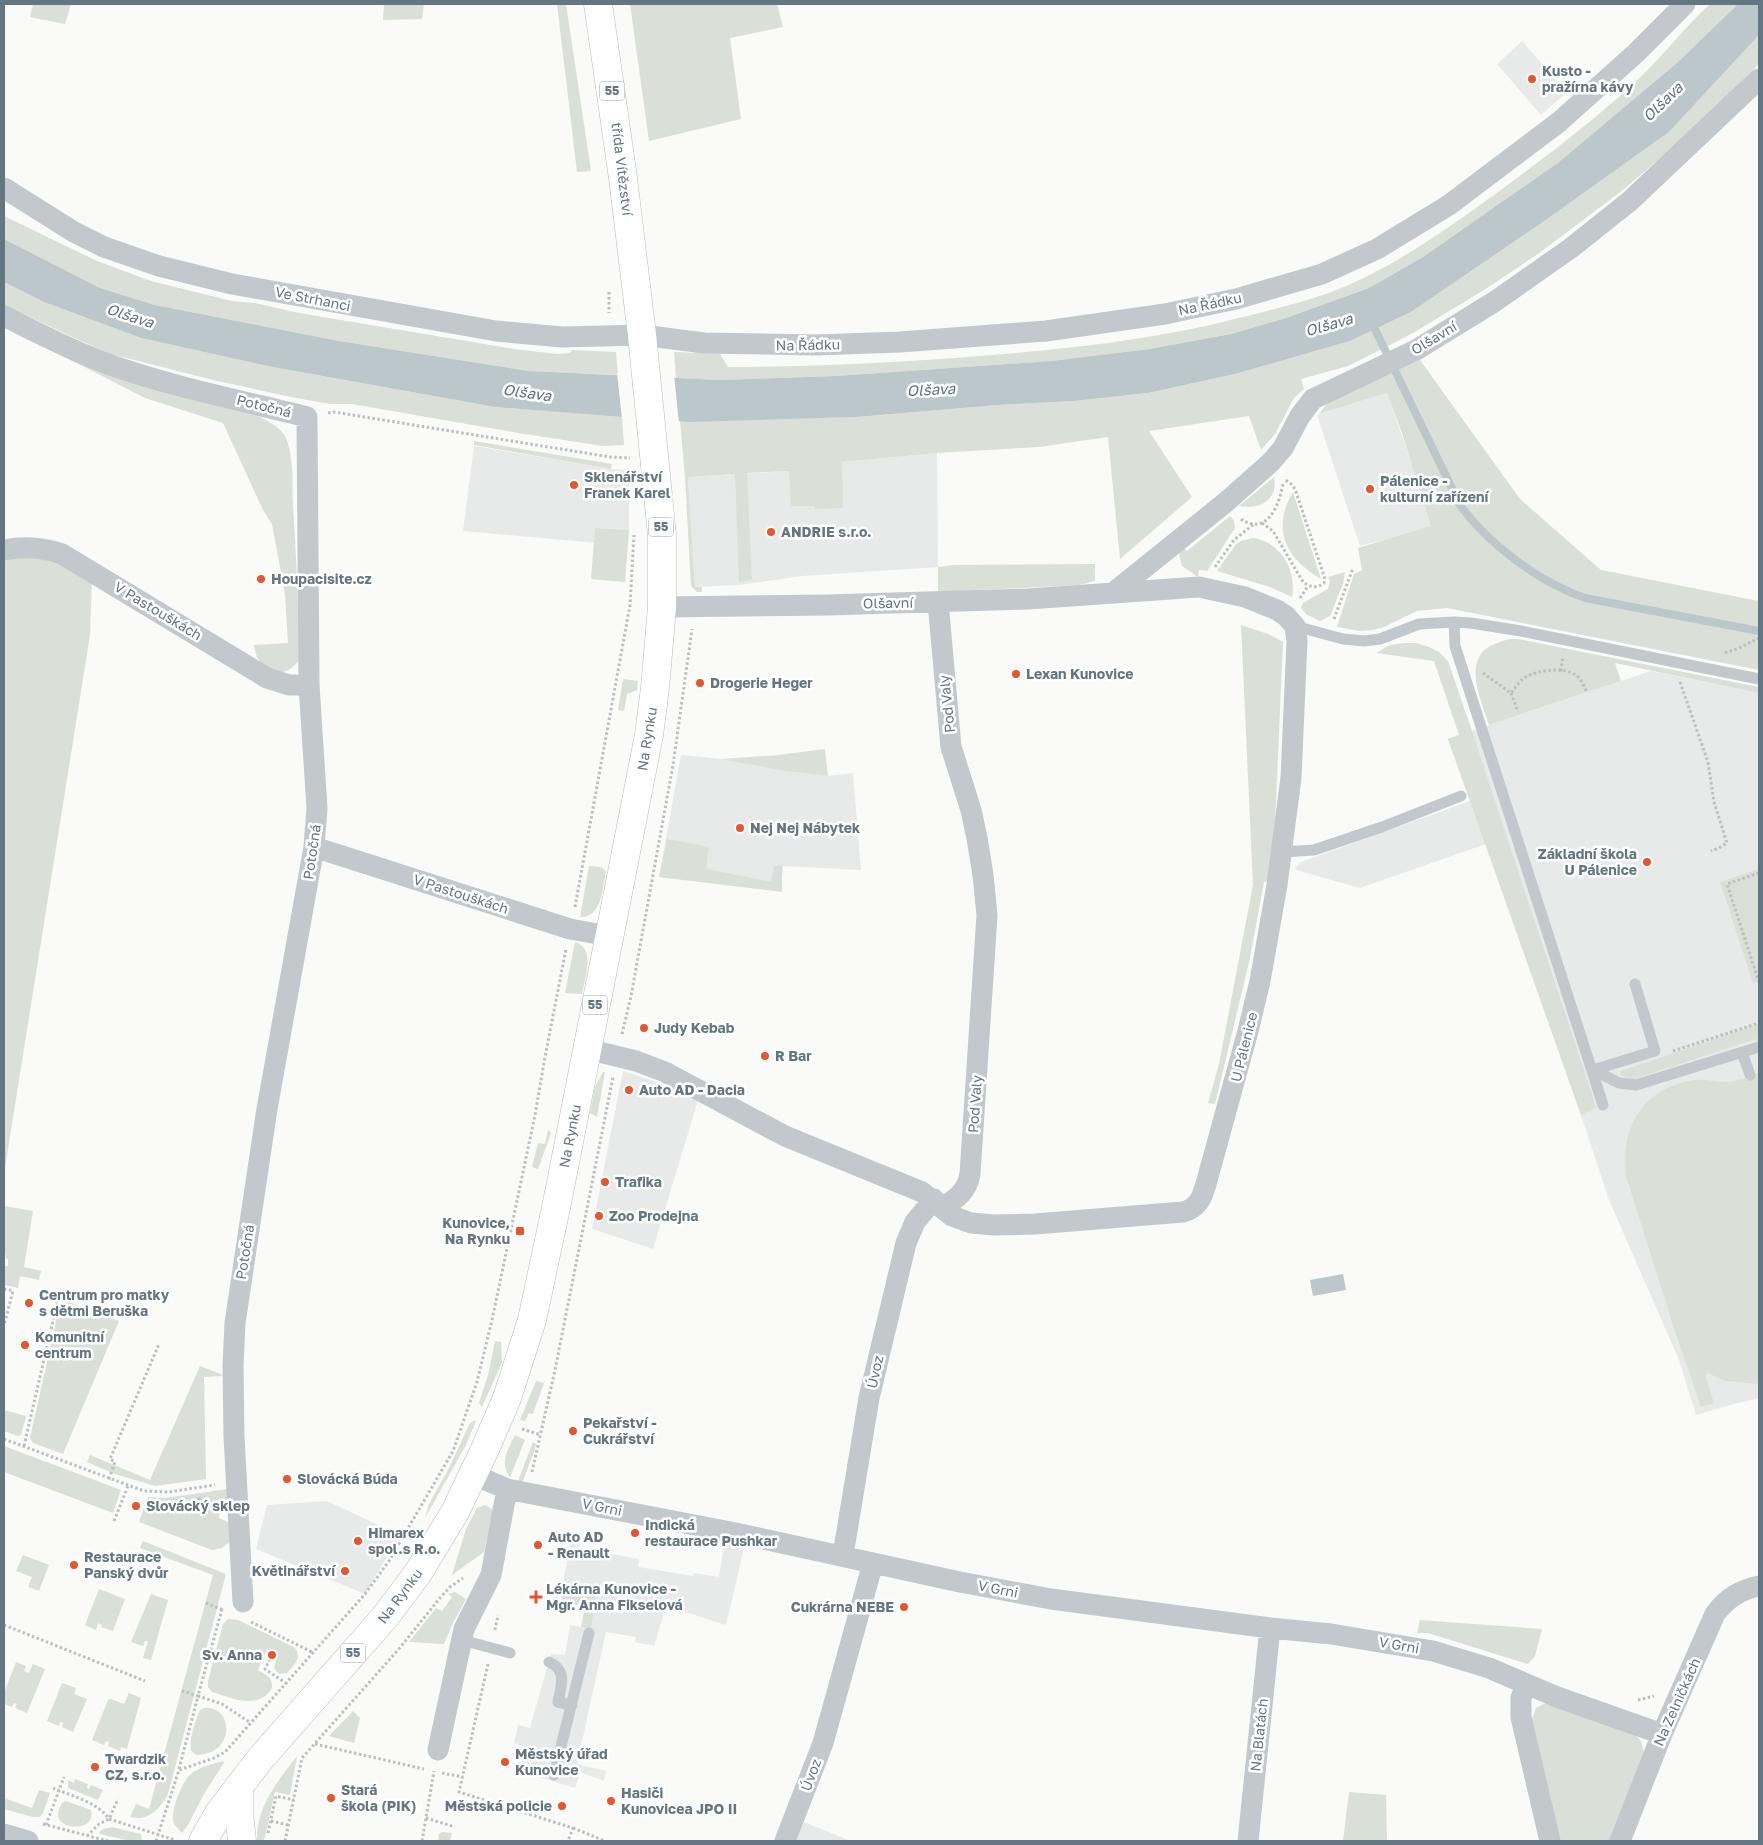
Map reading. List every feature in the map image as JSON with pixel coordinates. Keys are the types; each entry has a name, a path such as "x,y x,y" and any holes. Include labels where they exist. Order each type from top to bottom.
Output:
{"main road":[{"name":"třída Vítězství","path":"598,4 623,178 643,344"},
{"name":"Na Rynku","path":"203,1841 239,1786 400,1598 432,1550 455,1512 474,1474 507,1398 532,1320 587,1049 648,735 656,682 662,607 662,535 643,344"},
{"path":"239,1786 242,1841"}],"street":[{"name":"Na Řádku","path":"643,344 806,345 900,342 998,335 1093,325 1165,314 1236,299 1304,280 1341,266 1377,249 1449,205 1559,122 1630,58 1685,4"},
{"name":"Olšavní","path":"1113,593 1226,502 1279,454 1300,416 1313,399 1416,350 1501,296 1571,248 1630,201 1759,79"},
{"name":"Ve Strhanci","path":"4,188 74,232 104,247 159,266 205,278 496,331 643,344"},
{"name":"Potočná","path":"4,316 67,348 107,364 150,378 307,417 309,685 317,808 314,847 268,1109 235,1323 236,1609"},
{"name":"V Pastouškách","path":"4,550 42,548 62,554 268,678 289,685 309,685"},
{"path":"1165,550 1164,561 1168,574 1178,583 1196,587"},
{"name":"Olšavní","path":"662,607 938,602 1074,596 1196,587 1246,597 1272,607 1286,616 1294,626"},
{"name":"Pod Valy","path":"938,602 951,747 971,810 984,875 987,915 970,1174 966,1188 962,1193 938,1204"},
{"name":"U Pálenice","path":"938,1204 959,1219 978,1224 994,1225 1179,1213 1195,1207 1202,1196 1248,1031 1261,972 1282,852 1290,778 1297,642 1294,626"},
{"name":"V Pastouškách","path":"314,847 570,929 608,936"},
{"path":"587,1049 636,1061 665,1072 785,1136 909,1186 938,1204"},
{"name":"Úvoz","path":"843,1555 869,1398 906,1242 914,1222 938,1204"},
{"name":"V Grni","path":"474,1474 508,1489 843,1555 873,1563 1051,1599 1358,1638 1433,1651 1489,1668 1526,1685 1662,1734"},
{"path":"436,1761 466,1624 488,1583 508,1489"},
{"name":"Úvoz","path":"785,1841 823,1743 873,1563"},
{"name":"Na Zelničkách","path":"1620,1841 1662,1734 1715,1614 1735,1594 1759,1586"},
{"name":"Na Blatách","path":"1248,1841 1270,1628"},
{"path":"1526,1685 1521,1698 1521,1717 1550,1841"},
{"path":"4,1834 28,1841"}],"lane":[{"path":"1454,622 1455,646 1603,1105"},
{"path":"1294,626 1343,640 1364,641 1380,639 1419,624 1454,622 1521,631 1759,679"},
{"path":"1282,852 1314,850 1382,828 1461,796"},
{"path":"1593,1070 1655,1051 1635,984"},
{"path":"1593,1070 1619,1083 1636,1085 1759,1047"},
{"path":"1742,1052 1750,1075"},
{"path":"554,1775 589,1633"},
{"path":"462,1640 510,1653"},
{"path":"549,1662 556,1665 562,1674 563,1679 558,1702 572,1705"}],"path":[{"path":"307,417 334,412 610,457 631,458 631,467"},
{"path":"1262,523 1273,531 1303,582 1308,586 1314,587 1324,583 1325,579 1295,489 1283,478"},
{"path":"1196,587 1209,574 1234,540 1254,523"},
{"path":"179,1770 222,1754 287,1684 365,1594 389,1561 453,1451 477,1382 535,1115 630,605 634,528"},
{"path":"1323,634 1334,619 1353,568"},
{"path":"1685,664 1680,682 1708,762 1714,802 1727,843 1711,851"},
{"path":"1462,668 1475,668 1511,693 1518,712"},
{"path":"1511,693 1523,679 1532,674 1561,670 1577,675 1587,693"},
{"path":"1759,873 1727,884 1759,982"},
{"path":"1655,1051 1667,1053 1759,1023"},
{"path":"4,1289 13,1291 4,1326"},
{"path":"24,1446 58,1299"},
{"path":"109,1478 115,1462 110,1459 159,1344"},
{"path":"521,1428 541,1435"},
{"path":"4,1439 144,1491 162,1493 237,1483"},
{"path":"114,1521 128,1486"},
{"path":"199,1499 211,1504 208,1511 196,1506 199,1499"},
{"path":"285,1841 302,1758 398,1650 450,1587 469,1574 493,1566"},
{"path":"206,1603 222,1609 236,1609 314,1653"},
{"path":"222,1609 236,1609"},
{"path":"156,1841 179,1770 222,1609"},
{"path":"4,1625 145,1681"},
{"path":"270,1659 265,1669 287,1684"},
{"path":"182,1691 222,1704 251,1723"},
{"path":"315,1744 436,1761 463,1777"},
{"path":"422,1841 436,1761"},
{"path":"46,1825 64,1777"},
{"path":"54,1788 92,1804 103,1811 109,1819 175,1840"},
{"path":"459,1792 573,1828 606,1841"},
{"path":"266,1841 276,1796 294,1800"},
{"path":"108,1841 87,1836 99,1824 109,1819 118,1799"},
{"path":"426,1818 455,1827"},
{"path":"271,1821 288,1825"},
{"path":"568,1841 573,1828"}],"shaded area":[{"path":"33,4 71,4 65,24 30,17"},
{"path":"384,4 424,4 422,19 383,20"},
{"path":"557,4 566,4 591,171 577,172"},
{"path":"630,4 777,4 783,27 730,38 741,119 649,141"},
{"path":"1710,4 1738,4 1678,62 1559,162 1423,257 1369,288 1286,318 1231,334 1149,349 1051,361 836,376 719,380 676,378 674,352 720,354 728,367 916,361 1078,347 1143,338 1207,326 1305,301 1331,292 1364,278 1423,244 1480,205 1548,154 1630,87"},
{"path":"1759,35 1759,64 1688,134 1623,190 1538,254 1484,290 1413,333 1348,366 1301,379 1304,389 1294,398 1275,434 1261,450 1249,416 1149,431 1192,497 1120,559 1108,437 1039,447 937,453 842,462 843,508 815,509 814,506 791,506 789,471 747,473 752,580 739,582 735,474 688,477 695,587 702,587 702,592 697,592 691,586 680,421 857,417 998,405 1074,401 1148,393 1235,374 1350,341 1411,312 1543,222 1669,132"},
{"path":"1522,41 1567,92 1541,115 1497,64"},
{"path":"4,216 97,261 151,281 232,301 255,303 299,313 514,349 557,354 570,353 572,350 616,352 618,375 529,371 339,341 155,305 100,288 4,239"},
{"path":"4,282 44,302 141,338 267,366 495,407 622,416 624,445 603,446 352,404 330,404 213,380 107,353 4,305"},
{"path":"63,356 254,414 275,426 285,436 290,451 292,469 298,602 299,660 292,668 278,673 261,663 255,651 254,645 288,643 285,594 272,524 263,510 223,423 145,398"},
{"path":"1420,360 1520,499 1601,570 1759,601 1759,670 1447,608 1417,611 1384,627 1373,630 1360,631 1337,627 1354,574 1362,570 1358,548 1431,526 1402,433 1387,393 1319,414 1328,402"},
{"path":"1387,393 1434,527 1360,546 1317,415"},
{"path":"474,441 612,464 611,469 474,445"},
{"path":"474,446 611,469 629,470 629,530 598,528 597,543 463,531"},
{"path":"937,453 938,567 802,576 739,585 695,587 688,477 790,471 842,462"},
{"path":"1274,477 1275,485 1273,492 1266,502 1254,506 1239,506"},
{"path":"1293,492 1321,579 1299,562 1286,542 1283,531 1283,518 1286,506"},
{"path":"1230,516 1234,521 1235,528 1207,571 1199,570 1198,577 1182,566 1179,554 1183,547 1187,551"},
{"path":"595,528 629,530 625,582 591,579"},
{"path":"1253,538 1272,545 1285,559 1292,577 1292,597 1270,587 1217,571 1236,544"},
{"path":"4,557 51,558 92,579 90,635 4,1174"},
{"path":"1095,564 1095,581 1079,585 938,592 938,567 955,565"},
{"path":"1345,572 1343,584 1330,616 1320,621 1306,614 1301,608 1303,603 1328,589 1330,581 1328,577"},
{"path":"1241,625 1268,634 1283,642 1275,824 1270,881 1264,882 1250,958 1215,1104 1208,1103 1219,1064 1253,885"},
{"path":"1509,639 1518,639 1759,687 1759,693 1615,663 1621,681 1489,725 1476,683 1477,662 1482,653 1490,646"},
{"path":"1416,643 1429,647 1439,652 1448,661 1596,1107 1581,1115 1448,739 1459,735 1434,661 1376,653 1390,645"},
{"path":"1651,671 1759,693 1759,1398 1696,1415 1679,1360 1609,1200 1486,844 1360,888 1296,870 1295,868 1301,862 1470,801 1448,739"},
{"path":"623,679 638,681 637,690 627,694 624,711 618,710"},
{"path":"825,749 828,776 721,759 779,755"},
{"path":"681,755 721,759 828,776 853,773 861,870 783,866 781,891 659,877"},
{"path":"667,839 709,847 706,869 771,882 774,866 782,866 782,892 659,877"},
{"path":"589,866 601,867 606,871 597,907 588,916 580,917"},
{"path":"1759,869 1759,981 1753,983 1720,882"},
{"path":"575,942 585,950 588,964 582,994 565,993"},
{"path":"1759,1024 1759,1047 1756,1039 1631,1080 1620,1075 1621,1071"},
{"path":"623,1071 675,1088 698,1100 653,1249 592,1229"},
{"path":"603,1072 605,1072 597,1117 590,1113 595,1087"},
{"path":"1758,1073 1759,1384 1725,1381 1708,1373 1705,1374 1714,1403 1701,1407 1626,1176 1625,1158 1627,1141 1631,1126 1639,1113 1648,1101 1661,1091 1676,1084 1694,1080 1728,1082"},
{"path":"548,1130 551,1133 538,1169 532,1167 538,1143 545,1144"},
{"path":"4,1206 33,1211 24,1267 41,1271 39,1280 20,1276 18,1288 4,1285 5,1266 8,1266 8,1259 6,1259 4,1246"},
{"path":"61,1299 119,1321 63,1454 33,1443 30,1438"},
{"path":"495,1341 501,1342 502,1362 482,1407 479,1403 488,1375"},
{"path":"200,1366 222,1376 204,1377 206,1479 155,1486 115,1474 87,1462 90,1455 150,1480"},
{"path":"536,1381 544,1383 533,1414 529,1413 525,1421 520,1420"},
{"path":"4,1410 26,1416 21,1435 18,1436 4,1431"},
{"path":"476,1421 466,1445 425,1518 429,1504 449,1468 470,1423"},
{"path":"515,1435 525,1440 510,1477 505,1461 507,1451"},
{"path":"533,1442 536,1444 535,1449 522,1483 518,1481"},
{"path":"4,1446 121,1490 113,1513 4,1472"},
{"path":"228,1489 227,1502 220,1507 219,1518 230,1523 232,1540 222,1548 212,1550 139,1522 148,1497 165,1498"},
{"path":"327,1501 400,1535 365,1594 256,1549 267,1505"},
{"path":"485,1505 492,1509 493,1512 484,1552 452,1575 466,1529 477,1508"},
{"path":"572,1535 581,1537 579,1548 639,1559 638,1567 693,1576 694,1573 719,1577 725,1539 745,1544 726,1625 666,1606 654,1646 635,1642 636,1637 606,1632 577,1764 606,1771 604,1781 580,1772 575,1788 532,1775 533,1768 521,1765 526,1747 514,1743 518,1725 530,1728 551,1654 565,1655 570,1625 591,1629 597,1589 563,1583"},
{"path":"143,1541 226,1574 168,1794 153,1813 142,1818 136,1818 130,1817 136,1804 149,1809 213,1575 140,1548"},
{"path":"23,1555 49,1565 39,1591 28,1587 32,1577 16,1571"},
{"path":"563,1583 597,1589 591,1629 581,1627 585,1606 561,1602"},
{"path":"99,1589 125,1599 113,1631 101,1627 102,1625 98,1623 96,1630 85,1625"},
{"path":"455,1592 466,1599 444,1644 409,1642 436,1608 442,1611 452,1597 448,1594"},
{"path":"151,1594 168,1600 151,1660 143,1658 148,1641 145,1641 143,1646 131,1642"},
{"path":"228,1619 238,1620 294,1647 297,1651 298,1657 295,1663 287,1673 279,1674 274,1668 278,1654 267,1649 258,1670 270,1679 272,1688 260,1699 244,1701 212,1692 208,1687 223,1624"},
{"path":"1420,1620 1542,1629 1535,1656 1528,1664 1428,1633 1417,1633"},
{"path":"16,1662 26,1666 24,1671 29,1673 33,1664 45,1669 27,1713 15,1708 17,1704 14,1703 12,1707 4,1704 4,1693"},
{"path":"62,1683 76,1688 74,1694 87,1699 73,1732 62,1727 63,1723 60,1722 59,1726 47,1721"},
{"path":"129,1693 141,1698 127,1749 121,1747 120,1751 108,1746 109,1742 106,1741 104,1745 92,1740 108,1700 111,1699 124,1704"},
{"path":"1543,1704 1550,1704 1635,1735 1641,1741 1644,1752 1613,1841 1560,1841 1532,1719 1536,1708"},
{"path":"204,1708 214,1709 221,1714 226,1730 224,1739 218,1747 209,1753 196,1755 191,1751 192,1736 200,1710"},
{"path":"353,1711 360,1718 354,1743 329,1736"},
{"path":"297,1756 290,1795 275,1792 264,1841 257,1841 260,1817 269,1795"},
{"path":"223,1761 224,1763 182,1833 174,1824 173,1813 184,1783 198,1769"},
{"path":"75,1779 88,1784 87,1788 89,1789 91,1785 103,1790 98,1800 68,1788 68,1780 74,1783"},
{"path":"39,1790 50,1793 40,1817 33,1817 4,1809 4,1798 32,1808"},
{"path":"1349,1792 1386,1795 1387,1841 1343,1841"},
{"path":"66,1801 91,1810 91,1817 88,1823 76,1827 64,1824 60,1820 58,1815 59,1809 62,1803"},
{"path":"804,1822 851,1841 796,1841"},
{"path":"112,1827 141,1834 142,1841 130,1841 100,1834 99,1832"},
{"path":"442,1832 452,1833 450,1841 438,1841 439,1834"}],"water":[{"name":"Olšava","path":"1738,4 1759,4 1759,35 1669,132 1543,222 1411,312 1350,341 1235,374 1148,393 1074,401 998,405 857,417 689,422 495,407 267,366 141,338 44,302 4,282 4,239 100,288 155,305 339,341 529,371 719,380 836,376 1051,361 1149,349 1231,334 1286,318 1369,288 1423,257 1559,162 1678,62"},
{"path":"1343,1274 1346,1290 1313,1296 1310,1280"}],"pier":[{"path":"617,373 674,375 679,423 622,419"}],"waterway":[{"path":"1371,321 1460,505 1485,534 1516,560 1550,582 1585,598 1759,631"}],"place":[{"name":"Kusto - pražírna kávy","path":"1532,79"},
{"name":"Sklenářství Franek Karel","path":"574,485"},
{"name":"Pálenice - kulturní zařízení","path":"1370,489"},
{"name":"ANDRIE s.r.o.","path":"771,532"},
{"name":"Houpacisite.cz","path":"261,579"},
{"name":"Lexan Kunovice","path":"1016,674"},
{"name":"Drogerie Heger","path":"700,683"},
{"name":"Nej Nej Nábytek","path":"740,828"},
{"name":"Základní škola U Pálenice","path":"1647,862"},
{"name":"Judy Kebab","path":"644,1028"},
{"name":"R Bar","path":"765,1056"},
{"name":"Auto AD - Dacia","path":"629,1090"},
{"name":"Trafika","path":"605,1182"},
{"name":"Zoo Prodejna","path":"599,1216"},
{"name":"Kunovice, Na Rynku","path":"520,1231"},
{"name":"Centrum pro matky s dětmi Beruška","path":"29,1303"},
{"name":"Komunitní centrum","path":"25,1345"},
{"name":"Pekařství - Cukrářství","path":"573,1431"},
{"name":"Slovácká Búda","path":"287,1479"},
{"name":"Slovácký sklep","path":"136,1506"},
{"name":"Indická restaurace Pushkar","path":"635,1533"},
{"name":"Himarex spol.s R.o.","path":"358,1541"},
{"name":"Auto AD - Renault","path":"538,1545"},
{"name":"Restaurace Panský dvůr","path":"74,1565"},
{"name":"Květinářství","path":"345,1571"},
{"name":"Lékárna Kunovice - Mgr. Anna Fikselová","path":"536,1597"},
{"name":"Cukrárna NEBE","path":"904,1607"},
{"name":"Sv. Anna","path":"272,1655"},
{"name":"Městský úřad Kunovice","path":"505,1762"},
{"name":"Twardzik CZ, s.r.o.","path":"95,1767"},
{"name":"Stará škola (PIK)","path":"331,1798"},
{"name":"Hasiči Kunovicea JPO II","path":"611,1801"},
{"name":"Městská policie","path":"562,1806"}]}
